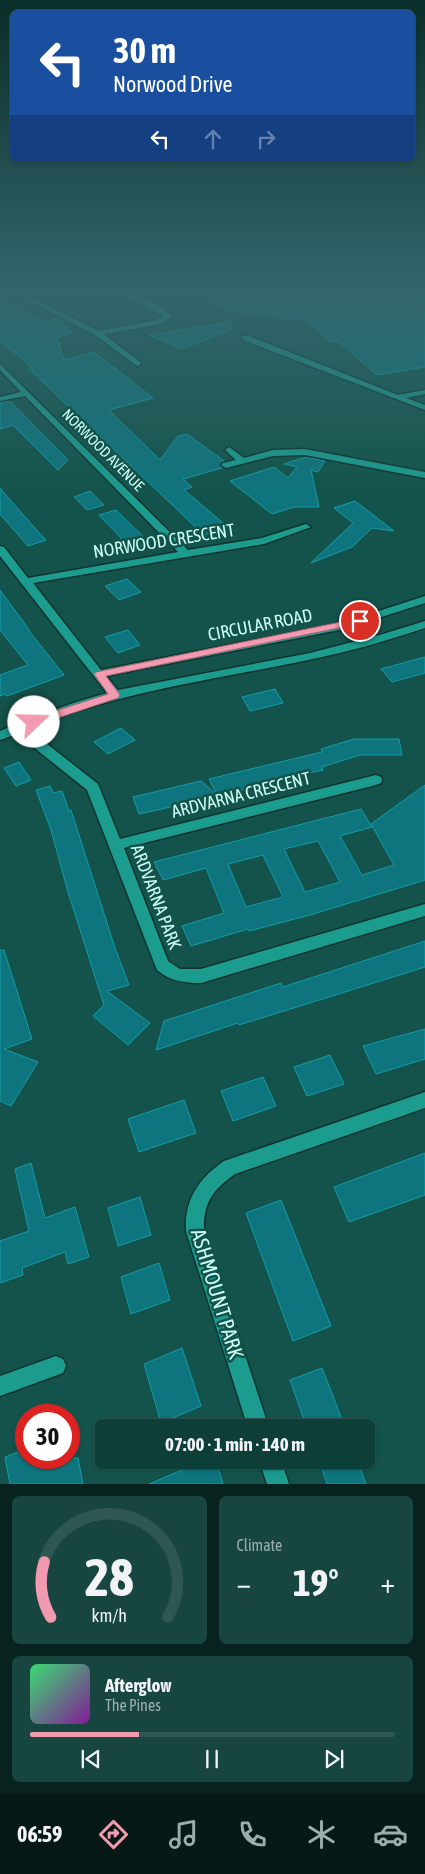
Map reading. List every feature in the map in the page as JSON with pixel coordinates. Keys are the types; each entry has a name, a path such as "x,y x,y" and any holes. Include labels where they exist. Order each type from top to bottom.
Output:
{"street":[{"path":"133,361 136,364"},
{"path":"306,361 425,408"},
{"name":"NORWOOD AVENUE","path":"0,366 186,554"},
{"path":"0,399 26,392"},
{"path":"398,397 425,392"},
{"path":"229,450 242,460"},
{"path":"226,465 273,453 305,452 425,475"},
{"name":"NORWOOD CRESCENT","path":"26,582 56,575 264,541 306,527"},
{"path":"0,549 115,695"},
{"name":"CIRCULAR ROAD","path":"100,674 344,626 425,599"},
{"path":"0,736 49,716 115,695 347,648 392,636 425,624"},
{"name":"ARDVARNA PARK","path":"18,728 93,787 162,965 171,974 185,977 201,976 425,910"},
{"name":"ARDVARNA CRESCENT","path":"116,845 376,780"},
{"name":"ASHMOUNT PARK","path":"256,1419 195,1231 196,1207 203,1190 219,1174 230,1167 425,1100"},
{"path":"0,1386 56,1366"},
{"path":"273,1469 278,1484"}],"building":[{"path":"25,361 106,361 153,398 109,410 160,460 178,436 187,434 224,461 219,465 222,468 183,479 192,487 184,490 228,527 204,535 28,368 32,367"},
{"path":"361,361 425,361 425,367 377,375"},
{"path":"10,401 68,460 58,470 13,425 0,429 0,403"},
{"path":"306,457 325,461 318,472 311,470 319,507 294,507 272,514 230,481 274,467 288,478 297,467 284,464"},
{"path":"0,488 46,540 28,546 0,514"},
{"path":"90,491 104,505 87,510 74,497"},
{"path":"355,501 394,531 372,528 352,547 311,563 353,523 334,508"},
{"path":"116,510 151,544 125,548 120,537 99,515"},
{"path":"127,579 141,592 119,600 105,586"},
{"path":"0,590 64,675 7,696 6,694 0,696 0,675 28,665 0,630"},
{"path":"128,630 140,645 118,653 105,637"},
{"path":"425,657 425,673 392,682 381,669"},
{"path":"275,689 283,703 250,711 242,697"},
{"path":"121,728 135,740 108,754 94,742"},
{"path":"354,739 399,739 402,755 360,755 322,767 323,770 139,814 133,797 201,781 217,795 209,779 322,752 321,749"},
{"path":"19,762 31,780 16,786 4,768"},
{"path":"425,785 425,880 310,915 249,931 248,929 191,946 182,926 224,913 206,868 163,880 154,862 361,809 372,827 340,836 362,875 394,865 371,824","holes":["318,841 340,882 305,892 284,849","263,855 283,897 246,907 228,864"]},
{"path":"50,786 53,793 62,791 69,811 71,810 115,948 129,985 107,991 150,1023 128,1045 93,1016 104,1005 68,892 51,830 36,790"},
{"path":"425,941 425,967 239,1025 238,1023 156,1050 164,1021 281,983 283,987"},
{"path":"0,950 4,950 32,1039 4,1049 38,1062 11,1106 0,1101"},
{"path":"425,1029 425,1059 376,1074 363,1046"},
{"path":"330,1055 344,1084 307,1096 294,1067"},
{"path":"263,1077 276,1106 233,1121 221,1091"},
{"path":"184,1100 196,1133 139,1152 128,1119"},
{"path":"425,1153 425,1195 349,1222 334,1187"},
{"path":"31,1163 45,1218 75,1207 89,1257 68,1264 65,1252 22,1268 23,1275 0,1283 0,1241 29,1231 15,1169"},
{"path":"140,1197 151,1235 118,1246 108,1208"},
{"path":"281,1200 331,1326 293,1341 246,1213"},
{"path":"159,1263 170,1300 131,1314 121,1277"},
{"path":"182,1348 201,1406 170,1419 160,1419 144,1364"},
{"path":"322,1368 342,1419 304,1419 290,1380"},
{"path":"15,1453 15,1469 80,1468 83,1484 10,1484 5,1457"},
{"path":"184,1469 219,1469 223,1484 149,1484"},
{"path":"322,1469 360,1469 366,1484 327,1484"}],"route":[{"path":"34,722 83,704 115,695 100,674 326,630 360,621"}]}
